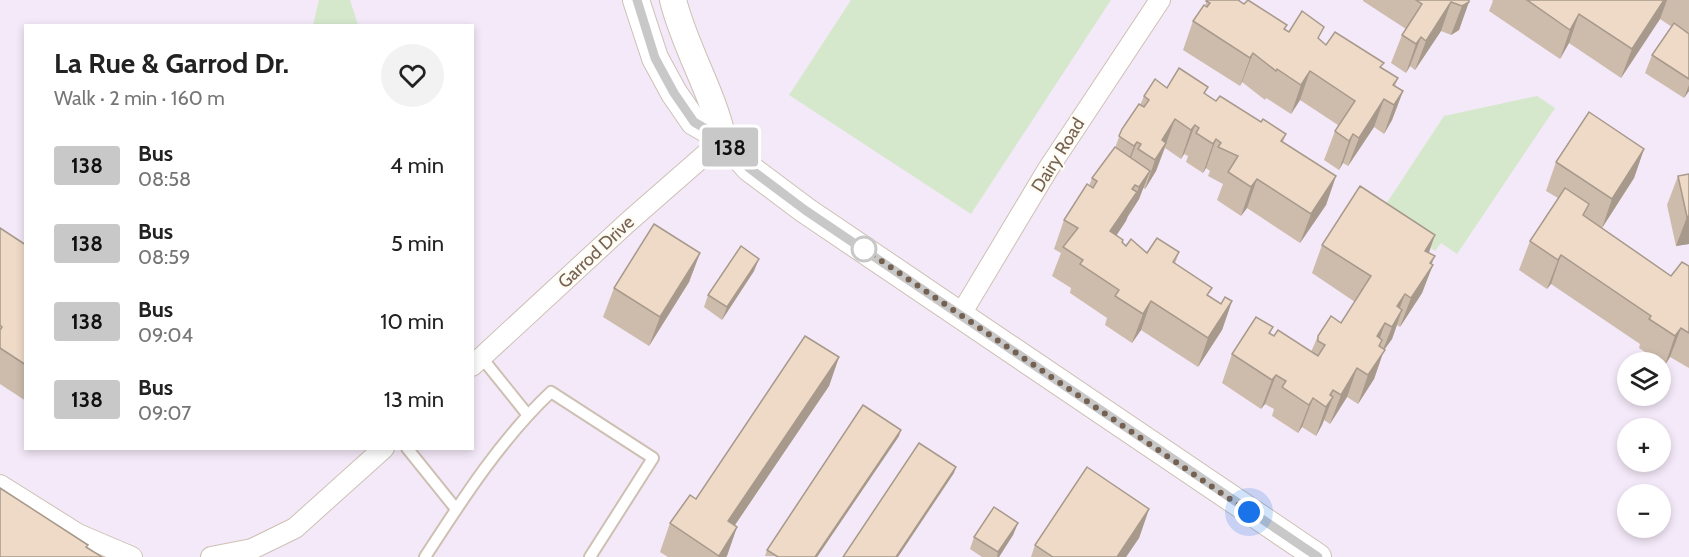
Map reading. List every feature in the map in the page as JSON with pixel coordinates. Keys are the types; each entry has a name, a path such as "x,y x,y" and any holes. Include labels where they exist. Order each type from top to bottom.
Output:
{"street":[{"path":"636,0 655,58 674,93 694,122 723,139 749,168 776,189 1146,443 1318,557"},
{"path":"673,0 680,28 716,108 723,139"},
{"name":"Dairy Road","path":"961,314 1048,169 1160,0"},
{"name":"Garrod Drive","path":"477,362 627,223 723,139"},
{"path":"211,557 252,549 295,528 382,450"},
{"path":"0,485 78,534 132,557"}],"lane":[{"path":"477,362 527,414"},
{"path":"425,557 456,509 527,414 551,392 653,458 590,557"},
{"path":"409,450 456,509"}],"shaded area":[{"path":"0,0 1689,0 1689,557 0,557"}],"green space":[{"path":"319,0 350,0 358,24 313,24"},
{"path":"851,0 1111,0 971,214 789,95"},
{"path":"1537,96 1555,108 1457,254 1441,243 1435,251 1388,219 1384,207 1444,116"}],"building":[{"path":"1207,0 1238,0 1244,4 1248,0 1287,25 1284,29 1289,32 1302,11 1324,27 1318,38 1326,45 1335,32 1384,63 1380,67 1398,78 1393,85 1403,91 1394,105 1384,99 1359,138 1353,134 1349,141 1335,131 1355,101 1310,71 1301,85 1277,69 1276,71 1253,53 1250,58 1193,21 1204,5 1207,7 1210,3"},
{"path":"1416,0 1469,0 1469,2 1462,6 1451,2 1426,41 1421,37 1416,44 1402,35 1422,4"},
{"path":"1527,0 1664,0 1632,49 1579,14 1570,30"},
{"path":"1674,23 1689,34 1689,79 1652,55"},
{"path":"1179,68 1208,87 1204,93 1216,101 1220,96 1261,122 1263,119 1286,134 1281,141 1336,176 1311,214 1257,179 1251,187 1228,172 1238,156 1218,147 1221,143 1216,139 1213,144 1196,133 1199,128 1195,125 1191,130 1175,119 1162,140 1166,143 1155,160 1138,149 1141,144 1137,142 1134,146 1119,136 1139,104 1144,107 1149,100 1144,96 1155,79 1167,88"},
{"path":"1589,112 1644,149 1612,199 1556,162"},
{"path":"1115,147 1150,171 1139,187 1135,185 1132,189 1137,192 1110,231 1123,240 1126,246 1131,239 1147,253 1157,238 1179,252 1173,262 1212,288 1207,295 1221,304 1225,297 1232,301 1208,338 1151,301 1143,314 1115,296 1119,290 1080,264 1083,260 1063,247 1078,228 1064,220 1087,184 1093,188 1097,181 1092,178"},
{"path":"1689,174 1689,216 1687,217 1678,176"},
{"path":"1360,186 1435,235 1425,251 1435,256 1430,263 1433,265 1411,298 1405,294 1397,306 1402,310 1392,327 1385,323 1377,336 1382,340 1379,346 1385,350 1368,375 1357,368 1341,395 1333,390 1330,395 1333,397 1326,407 1313,398 1309,405 1282,387 1286,381 1276,375 1272,380 1232,354 1256,317 1273,327 1269,333 1274,336 1278,330 1318,356 1325,345 1318,341 1318,336 1331,316 1341,323 1371,276 1322,245"},
{"path":"1565,188 1589,204 1583,215 1671,276 1682,262 1689,266 1689,333 1681,328 1675,336 1649,319 1651,316 1561,255 1558,260 1530,241"},
{"path":"654,224 700,253 660,317 614,288"},
{"path":"0,228 24,244 24,364 0,348 2,327 0,325"},
{"path":"741,246 759,259 727,307 708,295"},
{"path":"805,336 839,357 728,521 737,527 719,556 670,523 690,495 696,499"},
{"path":"863,405 901,430 815,557 778,557 767,550"},
{"path":"919,443 956,467 896,557 843,557"},
{"path":"1087,467 1149,509 1117,557 1053,557 1035,545"},
{"path":"0,488 88,545 86,547 102,557 0,557"},
{"path":"994,507 1018,523 998,552 974,537"}],"bus line":[{"name":"138","path":"637,0 655,58 674,93 694,122 723,139 749,168 805,210 961,314 1146,443 1318,557"}],"route":[{"path":"864,249 1249,512"}]}
